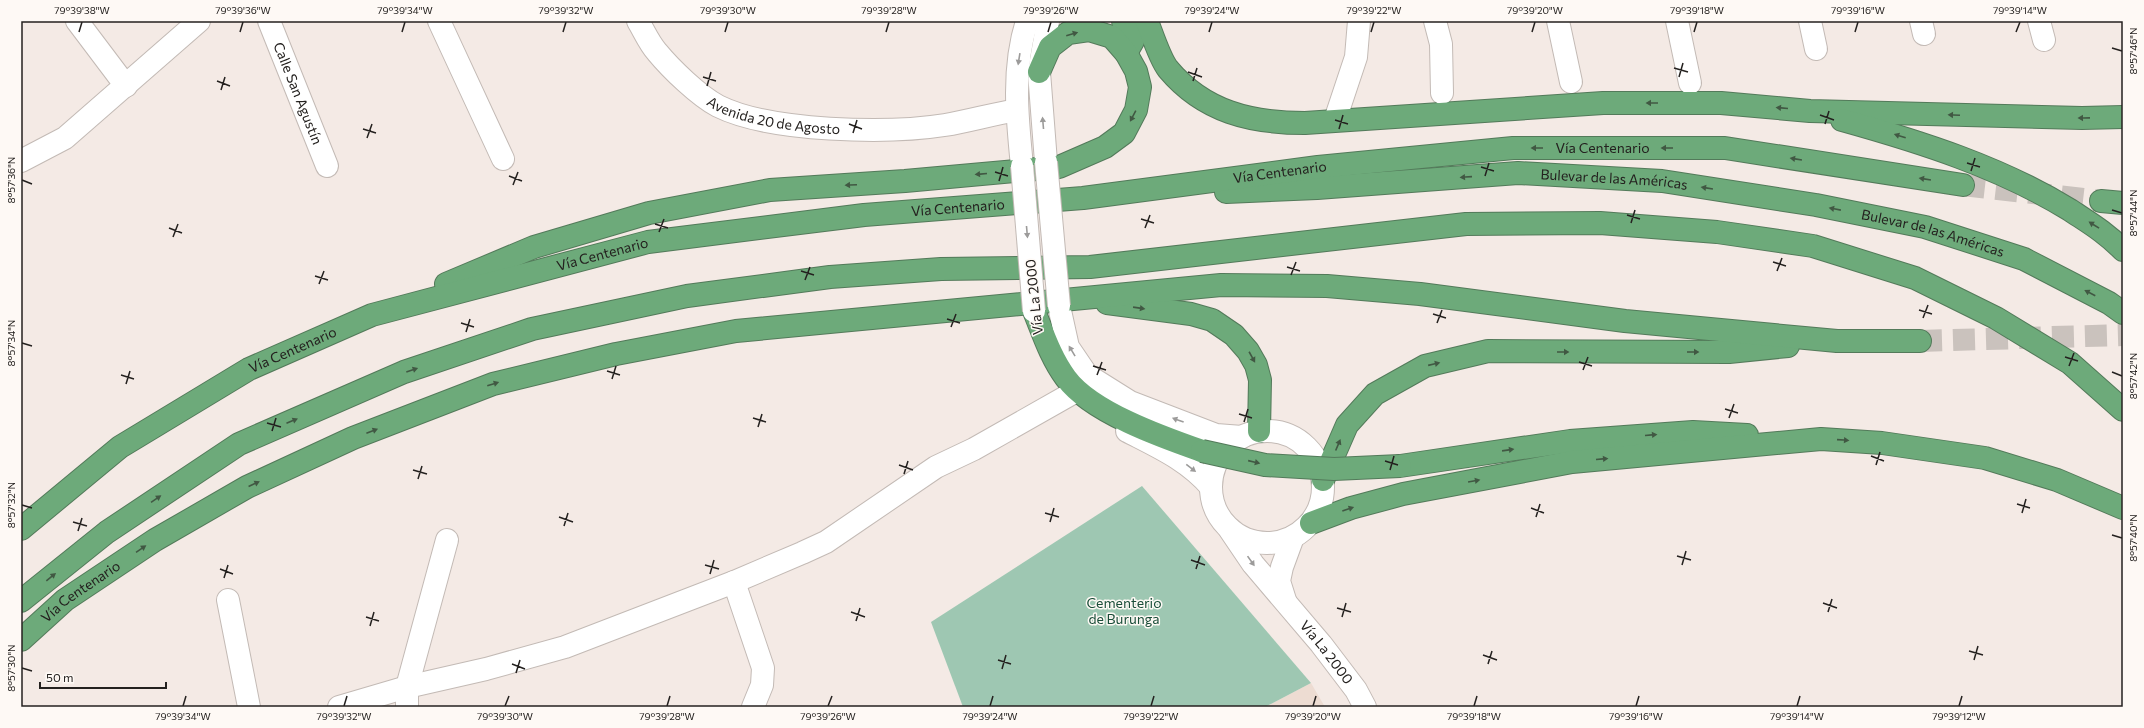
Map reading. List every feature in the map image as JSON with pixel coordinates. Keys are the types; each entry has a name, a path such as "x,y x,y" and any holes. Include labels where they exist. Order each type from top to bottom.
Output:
{"highway":[{"path":"1123,21 1129,28 1133,41 1126,52"},
{"path":"1151,24 1167,68 1200,98 1230,114 1273,123 1305,124 1603,103 1721,103 1810,111 2082,118 2123,117"},
{"path":"372,315 534,247 649,213 770,190 905,181 1059,167 1105,148 1124,133 1136,110 1140,87 1136,71 1126,52 1112,37 1089,30 1068,33 1050,47 1039,72"},
{"path":"1810,111 1898,135 1990,168 2051,198 2106,233 2123,250"},
{"name":"Vía Centenario","path":"21,528 120,447 249,369 372,315 648,242 864,215 1083,198 1318,167 1513,148 1725,148 1963,185"},
{"name":"Bulevar de las Américas","path":"1083,198 1317,188 1518,173 1662,182 1816,205 1925,226 2024,259 2109,303 2123,314"},
{"path":"2101,201 2123,203"},
{"path":"21,601 107,532 239,444 404,372 532,329 686,296 830,277 941,270 1090,267 1466,224 1600,223 1717,232 1813,246 1915,278 1996,318 2070,363 2123,410"},
{"name":"Vía Centenario","path":"21,640 65,600 155,540 247,487 353,438 494,384 616,354 736,331 1066,302 1221,285 1327,286 1420,294 1626,321 1837,341 1920,341"},
{"path":"1066,302 1191,314 1212,320 1234,335 1248,351 1256,366 1260,380 1250,434"},
{"path":"1034,311 1049,347 1066,378 1098,407 1162,437 1202,451 1265,465 1334,468 1400,466 1570,441 1693,432 1882,443 1985,458 2057,480 2123,508"},
{"path":"1323,480 1347,425 1375,394 1425,366 1488,351 1729,352 1837,341"},
{"path":"1311,523 1351,508 1403,494 1572,462 1820,439"}],"street":[{"path":"77,21 126,86"},
{"path":"21,161 65,138 199,21"},
{"name":"Calle San Agustín","path":"269,21 327,166"},
{"path":"439,21 503,159"},
{"name":"Avenida 20 de Agosto","path":"638,21 656,51 685,80 718,106 746,116 779,123 843,129 901,130 947,125 987,115 1017,110"},
{"name":"Vía La 2000","path":"1027,21 1023,33 1017,72 1017,110 1034,311 1039,346 1055,379 1071,394 1106,421 1175,455 1200,475 1210,487"},
{"name":"Vía La 2000","path":"1048,21 1039,72 1046,162 1066,302 1068,347 1087,375 1130,402 1216,435 1250,434"},
{"path":"1337,114 1356,57 1359,21"},
{"path":"1435,21 1441,44 1442,93"},
{"path":"1558,21 1571,82"},
{"path":"1677,21 1690,83"},
{"path":"1810,21 1816,49"},
{"path":"339,707 407,697 486,669 565,647 734,582 826,542 936,467 974,448 1071,394"},
{"path":"1277,432 1294,437 1312,453 1318,463 1323,480 1321,503 1311,523 1293,537 1272,543 1249,540 1229,528 1216,510 1210,487 1214,467 1225,449 1250,434 1277,432"},
{"name":"Vía La 2000","path":"1229,528 1252,564 1285,600 1356,690 1365,707"},
{"name":"Vía La 2000","path":"1285,600 1280,581 1282,567 1293,537"},
{"path":"407,697 447,540"},
{"path":"734,582 763,668 762,685 753,707"},
{"path":"228,600 249,707"}],"shaded area":[{"path":"1311,683 1325,707 1265,707"}],"green space":[{"name":"Cementerio de Burunga","path":"1142,486 1311,683 1265,707 963,707 931,622"}],"tunnel":[{"path":"1963,185 2101,201"},
{"path":"1920,341 2123,335"}]}
